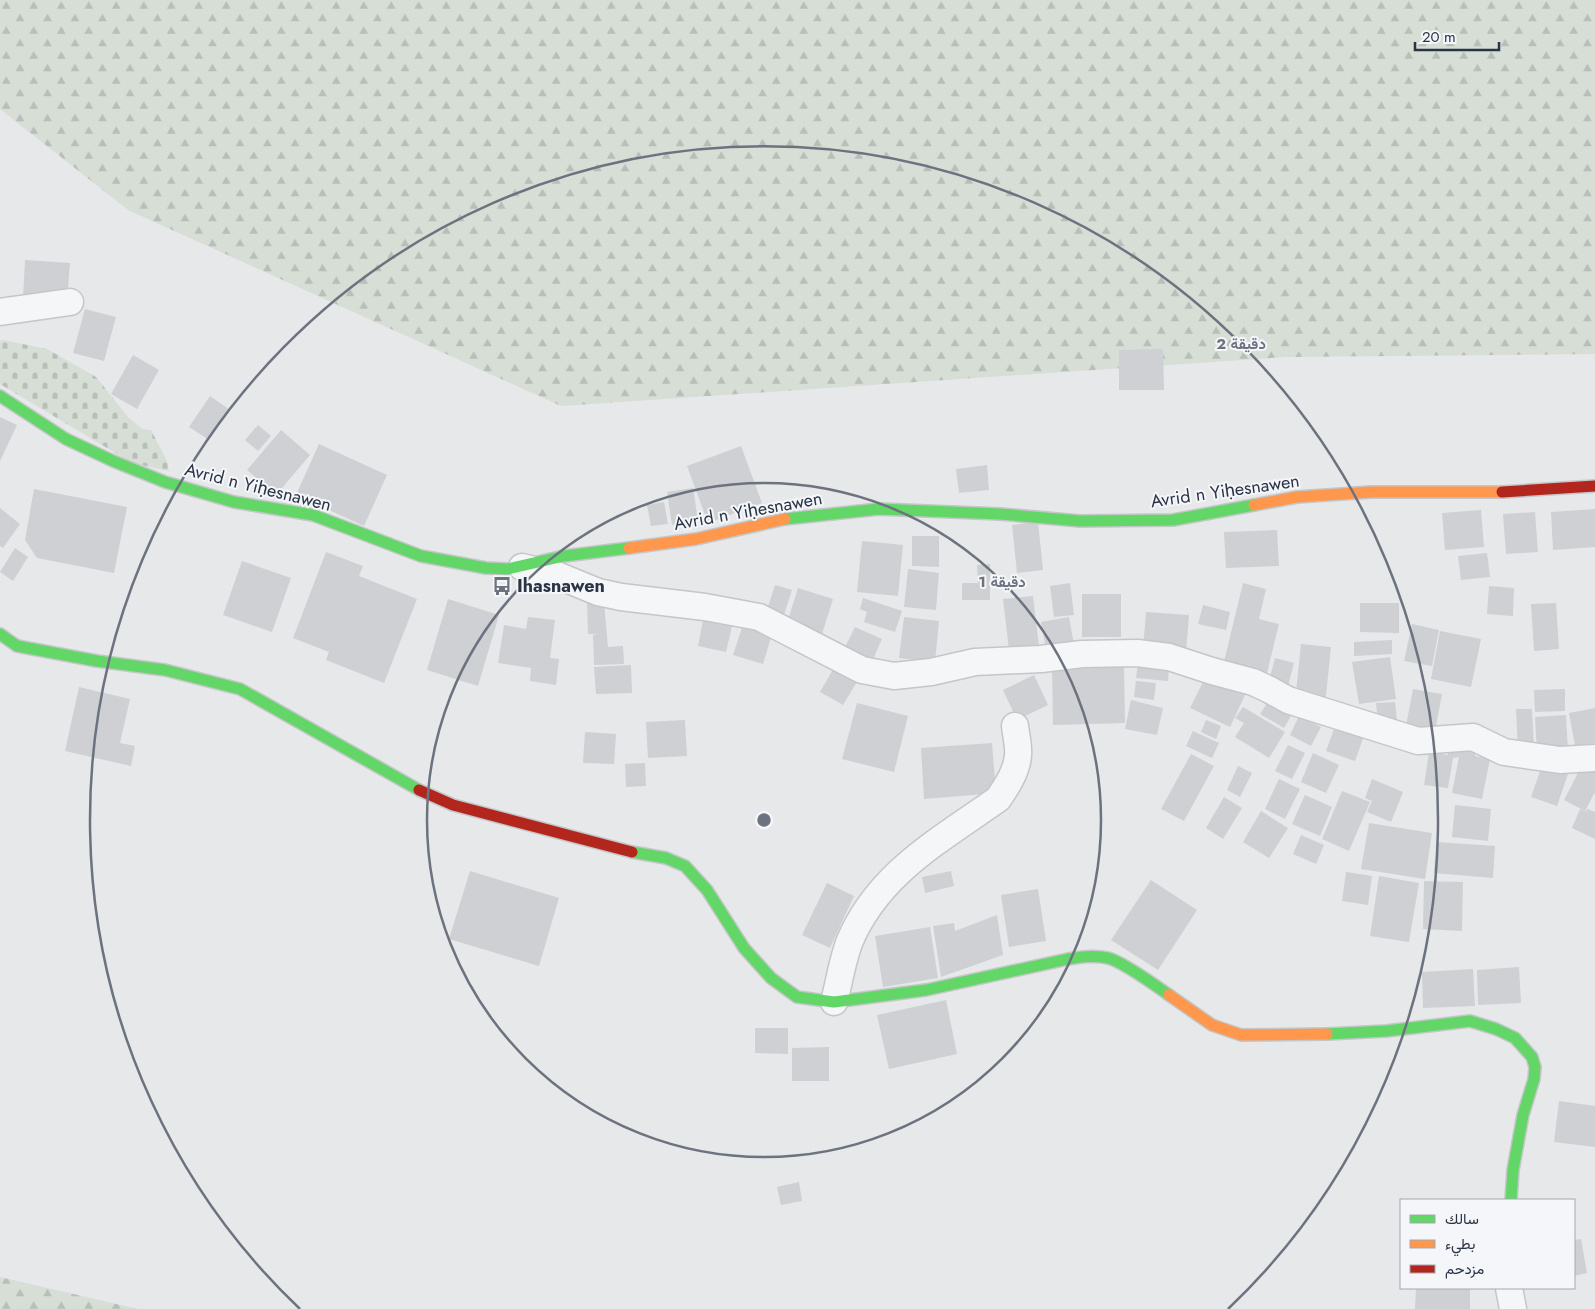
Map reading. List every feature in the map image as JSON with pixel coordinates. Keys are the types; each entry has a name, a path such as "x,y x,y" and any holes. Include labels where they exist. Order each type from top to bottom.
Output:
{"street":[{"path":"0,312 70,302"},
{"name":"Avrid n Yiḥesnawen","path":"0,396 66,439 165,482 234,502 313,515 421,556 486,568 508,569 564,556 696,539 787,518 879,509 1000,514 1080,521 1173,520 1297,497 1371,492 1495,493 1595,486"},
{"path":"522,567 559,576 598,592 621,597 706,607 759,617 862,670 894,676 931,672 975,662 1041,659 1082,654 1137,653 1169,657 1212,672 1253,682 1288,700 1418,741 1473,737 1504,752 1560,760 1595,758"},
{"path":"0,634 17,646 97,661 165,670 240,689 381,769 420,790 454,805 619,850 666,858 685,866 707,890 744,948 771,978 797,997 834,1002 926,990 1068,958 1089,956 1109,958 1141,976 1212,1026 1241,1035 1313,1035 1386,1031 1470,1021 1496,1029 1514,1038 1526,1048 1534,1062 1534,1079 1523,1115 1513,1170 1511,1199"},
{"path":"834,1002 849,944 864,913 886,885 911,860 998,799 1014,770 1018,755 1015,726"},
{"path":"1509,1289 1513,1309"}],"green space":[{"path":"0,0 1595,0 1595,354 1286,357 561,406 128,210 0,109"},
{"path":"0,341 47,349 96,377 129,418 142,429 151,430 167,461 169,471 132,463 0,384"},
{"path":"0,1277 138,1309 0,1309"}],"building":[{"path":"25,260 70,263 67,301 23,298"},
{"path":"85,309 116,317 104,361 73,353"},
{"path":"1163,349 1164,390 1119,390 1119,350"},
{"path":"133,355 159,370 137,409 111,394"},
{"path":"210,396 230,410 209,440 189,427"},
{"path":"0,417 17,425 0,461"},
{"path":"258,425 271,436 258,451 245,440"},
{"path":"281,430 310,455 276,495 247,470"},
{"path":"319,444 387,475 364,526 296,495"},
{"path":"741,446 762,503 708,523 687,466"},
{"path":"987,465 989,490 959,493 956,469"},
{"path":"693,488 698,520 672,525 667,492"},
{"path":"34,489 127,507 114,573 37,558 25,540"},
{"path":"664,502 668,524 651,526 647,505"},
{"path":"0,508 20,524 3,548 0,546"},
{"path":"1595,509 1595,547 1553,550 1551,512"},
{"path":"1481,510 1484,547 1445,550 1442,513"},
{"path":"1535,512 1538,552 1506,554 1503,514"},
{"path":"1038,522 1043,570 1017,573 1012,525"},
{"path":"1277,530 1279,566 1226,568 1224,532"},
{"path":"912,536 939,536 939,567 912,566"},
{"path":"862,541 903,545 898,596 857,592"},
{"path":"15,548 28,557 13,581 0,572"},
{"path":"326,552 363,566 359,576 417,599 384,683 326,660 329,652 293,638"},
{"path":"1487,553 1490,577 1461,580 1458,556"},
{"path":"242,561 291,578 272,632 223,615"},
{"path":"990,564 990,600 962,600 962,583 978,583 977,565"},
{"path":"908,569 939,573 936,610 904,607"},
{"path":"1070,583 1074,615 1054,617 1050,586"},
{"path":"1243,583 1266,589 1259,619 1279,624 1266,677 1223,666"},
{"path":"775,585 792,590 782,621 765,616"},
{"path":"1489,586 1514,588 1513,616 1487,614"},
{"path":"798,588 833,599 821,637 786,626"},
{"path":"1082,594 1121,594 1121,637 1082,637"},
{"path":"1033,596 1040,655 1010,658 1003,599"},
{"path":"863,598 902,611 895,632 864,622 867,612 860,609"},
{"path":"448,599 499,615 478,686 427,670"},
{"path":"604,602 608,647 623,646 624,664 594,665 593,635 598,634 588,634 587,603"},
{"path":"1360,603 1399,603 1399,633 1360,632"},
{"path":"1556,603 1559,649 1534,651 1531,604"},
{"path":"1203,605 1230,612 1226,630 1198,624"},
{"path":"1146,612 1189,615 1186,652 1143,649"},
{"path":"704,615 733,622 726,652 698,646"},
{"path":"528,617 555,620 550,658 559,659 556,685 530,681 531,668 498,663 504,625 526,629"},
{"path":"904,617 939,621 935,662 899,658"},
{"path":"1069,617 1075,650 1047,655 1041,622"},
{"path":"744,622 773,631 763,664 733,655"},
{"path":"1412,624 1439,630 1432,666 1404,661"},
{"path":"855,627 882,639 870,666 842,653"},
{"path":"1440,631 1481,639 1471,687 1431,679"},
{"path":"1392,640 1392,654 1354,656 1354,642"},
{"path":"1301,644 1331,647 1325,705 1295,702"},
{"path":"1390,657 1396,699 1359,704 1352,662"},
{"path":"1275,658 1294,663 1288,686 1269,681"},
{"path":"1138,663 1169,666 1168,681 1136,678"},
{"path":"631,665 632,693 596,694 594,667"},
{"path":"1124,665 1125,723 1053,725 1052,666"},
{"path":"835,666 858,680 843,705 820,692"},
{"path":"1207,674 1246,693 1230,727 1190,708"},
{"path":"1034,675 1048,705 1017,720 1003,690"},
{"path":"1136,681 1156,683 1154,700 1134,697"},
{"path":"79,687 130,699 120,743 135,746 131,766 65,751"},
{"path":"1413,689 1442,694 1435,731 1406,726"},
{"path":"1565,689 1565,711 1535,712 1534,690"},
{"path":"1131,700 1163,708 1157,735 1125,729"},
{"path":"1269,700 1292,714 1284,728 1260,714"},
{"path":"1395,702 1397,720 1378,722 1376,703"},
{"path":"857,703 908,716 894,772 842,759"},
{"path":"1243,707 1285,732 1269,758 1235,737 1244,723 1235,718"},
{"path":"1595,708 1595,743 1575,746 1569,713"},
{"path":"1516,709 1532,709 1534,749 1518,750"},
{"path":"1566,715 1568,752 1537,753 1535,717"},
{"path":"1299,716 1321,727 1311,746 1290,735"},
{"path":"685,720 687,756 648,758 646,722"},
{"path":"1206,720 1221,726 1216,739 1201,732"},
{"path":"1335,726 1364,736 1355,761 1326,751"},
{"path":"1193,731 1219,743 1212,758 1186,746"},
{"path":"585,732 616,734 614,764 583,763"},
{"path":"1474,741 1475,756 1490,759 1482,799 1452,793 1459,757 1453,758 1448,788 1424,785 1429,752 1448,755 1448,742"},
{"path":"992,743 996,793 924,799 921,748"},
{"path":"1288,745 1305,753 1292,779 1275,771"},
{"path":"1313,753 1339,765 1326,793 1301,782"},
{"path":"1191,754 1214,766 1184,821 1161,809"},
{"path":"1584,761 1595,766 1595,792 1585,811 1564,800"},
{"path":"645,763 646,786 626,787 625,764"},
{"path":"1238,766 1252,773 1240,797 1227,790"},
{"path":"1542,766 1568,774 1557,806 1531,797"},
{"path":"1279,779 1300,789 1285,819 1265,809"},
{"path":"1372,779 1403,792 1391,822 1367,812 1372,801 1365,798"},
{"path":"1342,791 1370,802 1349,851 1322,839"},
{"path":"1305,795 1332,807 1320,836 1292,824"},
{"path":"1224,797 1242,808 1223,839 1206,828"},
{"path":"1455,805 1491,809 1488,841 1452,837"},
{"path":"1580,809 1589,813 1586,811 1587,809 1595,812 1595,839 1572,828"},
{"path":"1261,811 1288,828 1269,858 1243,842"},
{"path":"1369,823 1432,833 1425,879 1361,869"},
{"path":"1301,835 1324,845 1316,864 1293,854"},
{"path":"1436,842 1495,846 1493,878 1434,873"},
{"path":"470,871 559,898 539,966 449,939"},
{"path":"951,871 954,886 925,893 922,877"},
{"path":"1346,872 1372,876 1368,905 1342,901"},
{"path":"1379,876 1419,883 1409,942 1370,936"},
{"path":"1151,880 1197,910 1158,970 1111,940"},
{"path":"1424,881 1463,882 1462,931 1423,929"},
{"path":"827,883 854,896 830,948 802,935"},
{"path":"1038,889 1046,941 1009,947 1001,895"},
{"path":"997,915 1003,955 941,977 933,926 954,923 955,931"},
{"path":"930,927 938,978 883,987 875,936"},
{"path":"1519,967 1521,1003 1478,1005 1477,970"},
{"path":"1473,969 1475,1006 1423,1008 1422,972"},
{"path":"946,1000 957,1054 889,1069 877,1015"},
{"path":"755,1028 788,1028 788,1054 755,1053"},
{"path":"829,1047 829,1081 792,1081 792,1048"},
{"path":"1559,1101 1595,1106 1595,1147 1554,1142"},
{"path":"799,1182 802,1201 781,1205 777,1187"},
{"path":"1581,1239 1587,1273 1575,1276 1575,1240"},
{"path":"1416,1289 1470,1289 1470,1309 1415,1309"}],"traffic: fast":[{"path":"0,396 66,439 165,482 234,502 313,515 421,556 486,568 508,569 564,556 629,548"},
{"path":"785,519 879,509 1000,514 1080,521 1173,520 1254,505"},
{"path":"0,634 17,646 97,661 165,670 240,689 419,790"},
{"path":"632,852 666,858 685,866 707,890 744,948 771,978 797,997 834,1002 926,990 1068,959 1093,956 1108,958 1122,964 1169,995"},
{"path":"1327,1034 1386,1031 1470,1021 1496,1029 1515,1038 1532,1057 1535,1067 1534,1079 1523,1115 1513,1170 1511,1199"}],"traffic: slow":[{"path":"1254,505 1297,497 1371,492 1502,492"},
{"path":"629,548 696,539 785,519"},
{"path":"1169,995 1212,1025 1241,1035 1327,1034"}],"traffic: jam":[{"path":"1502,492 1595,486"},
{"path":"419,790 453,805 632,852"}],"place":[{"name":"Ihasnawen","path":"502,586"}]}
